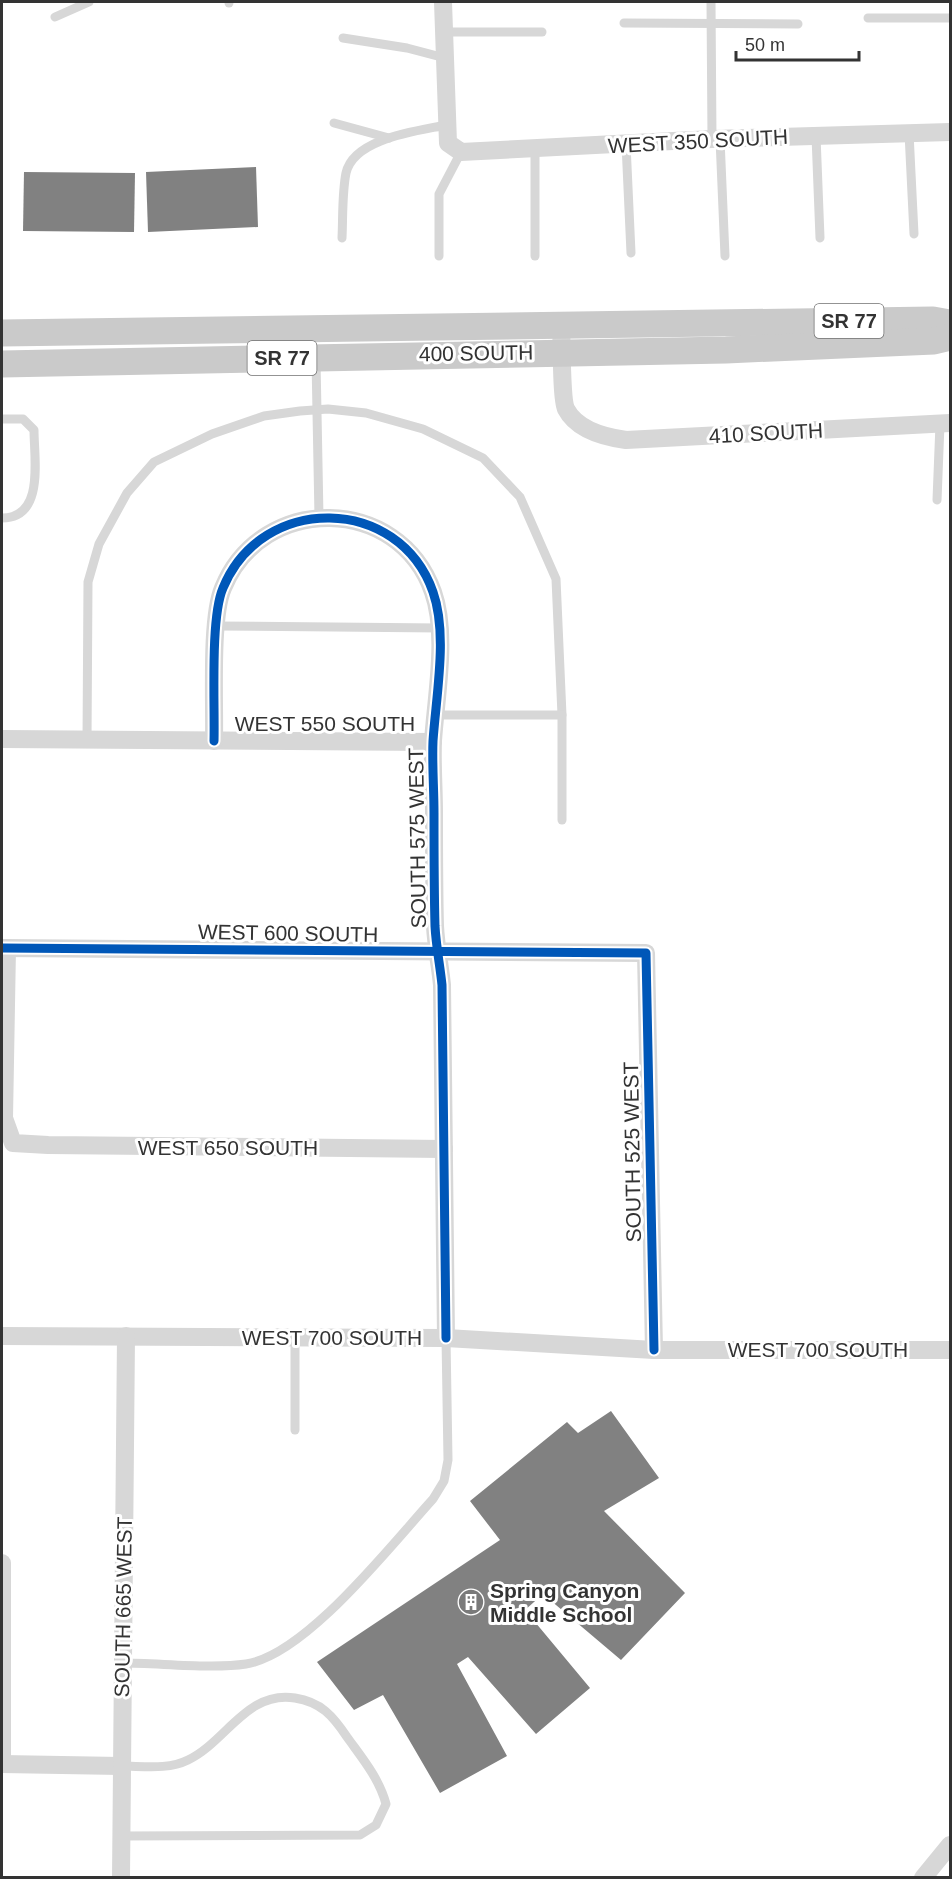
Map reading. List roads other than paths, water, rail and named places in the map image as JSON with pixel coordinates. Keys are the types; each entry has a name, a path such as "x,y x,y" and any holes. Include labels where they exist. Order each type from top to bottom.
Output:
{"main road":[{"name":"400 SOUTH","path":"2,333 922,320 951,323"},
{"name":"400 SOUTH","path":"2,364 726,350 934,341 951,337"}],"street":[{"path":"443,2 452,140"},
{"name":"WEST 350 SOUTH","path":"452,140 535,150 716,139 951,132"},
{"path":"561,325 562,352"},
{"name":"410 SOUTH","path":"562,352 566,408 583,427 605,438 626,441 945,424"},
{"path":"214,741 216,626 222,588 245,554 280,528 319,516"},
{"name":"SOUTH 575 WEST","path":"319,516 360,523 398,542 415,561 431,587 440,628 433,742 435,929 442,985 446,1338"},
{"name":"WEST 550 SOUTH","path":"2,739 433,742"},
{"name":"WEST 600 SOUTH","path":"4,948 646,953"},
{"name":"WEST 650 SOUTH","path":"4,948 4,1118 13,1143 444,1149"},
{"name":"SOUTH 525 WEST","path":"646,953 654,1350"},
{"name":"WEST 700 SOUTH","path":"2,1336 446,1338 654,1350 951,1350"},
{"name":"SOUTH 665 WEST","path":"121,1878 126,1336"},
{"path":"2,1563 2,1764 121,1766"},
{"path":"923,1878 951,1845"}],"lane":[{"path":"55,17 89,2"},
{"path":"711,2 716,139 725,256"},
{"path":"868,18 951,18"},
{"path":"624,23 798,24"},
{"path":"444,32 542,32"},
{"path":"343,38 407,48 445,58"},
{"path":"333,123 389,138"},
{"path":"909,133 914,234"},
{"path":"816,136 820,238"},
{"path":"342,238 346,171 356,156 378,140 389,138 452,140 439,194 439,256"},
{"path":"626,144 631,253"},
{"path":"535,150 535,256"},
{"path":"316,357 319,516"},
{"path":"87,740 88,582 99,544 127,494 154,462 212,434 264,416 316,410 366,413 423,429 483,458 520,497 556,579 562,715 562,820"},
{"path":"2,419 22,419 34,430 34,441 33,496 29,506 20,513 2,518"},
{"path":"937,500 945,424"},
{"path":"216,626 440,628"},
{"path":"436,715 562,715"},
{"path":"295,1337 295,1430"},
{"path":"122,1663 246,1664 267,1658 292,1645 317,1624 433,1499 444,1481 448,1450 446,1338"},
{"path":"121,1766 174,1766 189,1760 259,1702 289,1697 307,1700 332,1716 374,1775 386,1804 376,1825 360,1835 121,1836"}],"place":[{"name":"Spring Canyon Middle School","path":"471,1602"}]}
